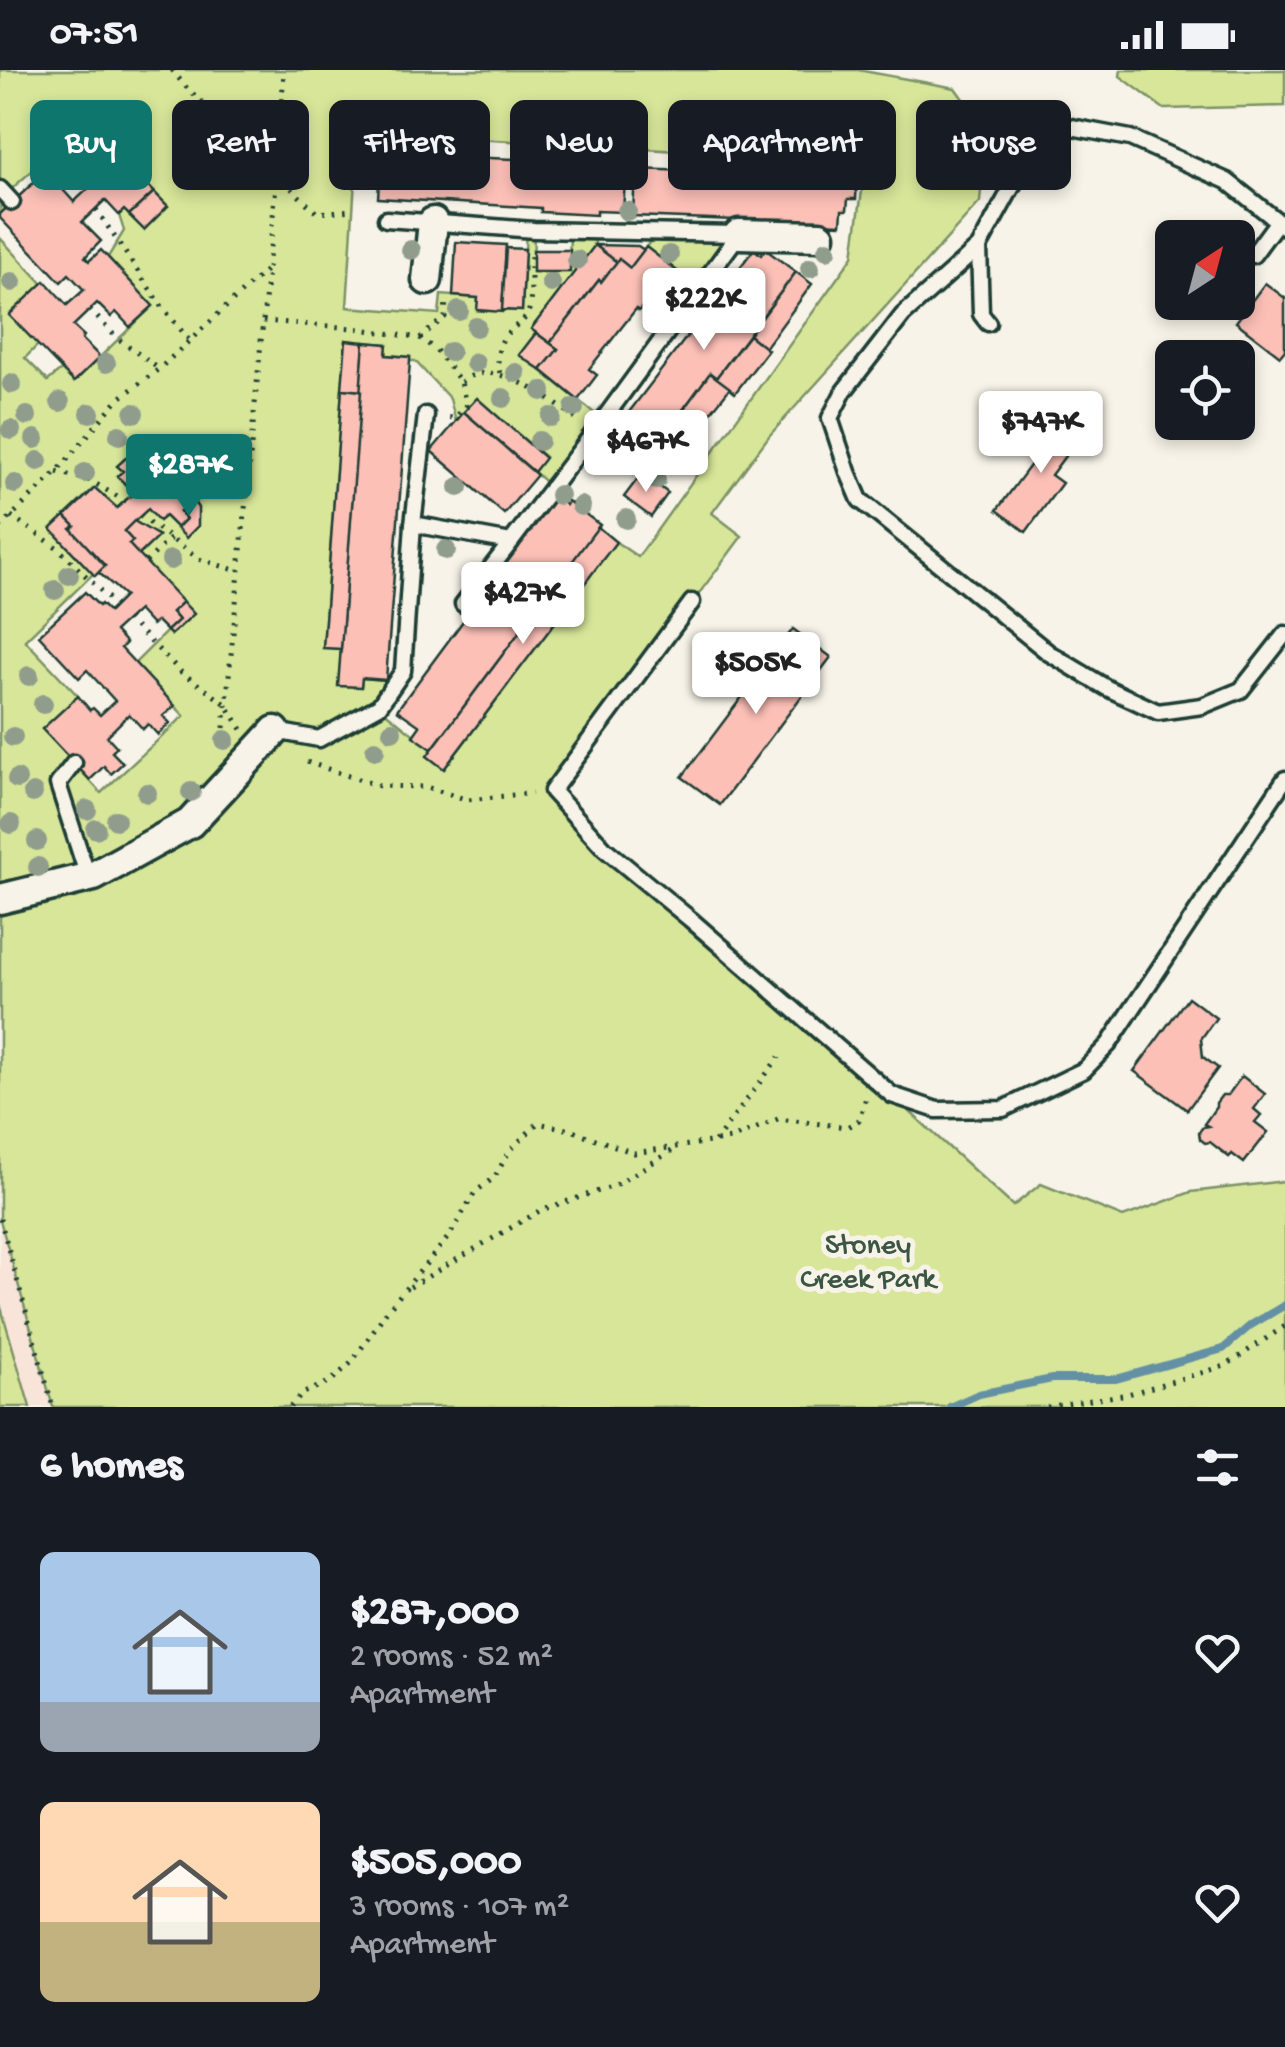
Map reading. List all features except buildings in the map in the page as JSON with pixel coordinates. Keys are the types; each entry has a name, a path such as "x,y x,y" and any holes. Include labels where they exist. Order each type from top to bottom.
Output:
{"street":[{"path":"427,280 432,222"},
{"path":"739,234 820,236"},
{"path":"0,899 88,877 190,824 266,741"}],"lane":[{"path":"1255,253 1282,224 1227,181 1130,138 1066,126 1036,142 978,246 903,316 844,391 830,418 860,500 1049,653 1107,688 1158,712 1202,706 1241,690 1285,634"},
{"path":"0,189 12,202"},
{"path":"386,220 531,230 739,234"},
{"path":"463,604 739,234"},
{"path":"978,246 982,314 988,323"},
{"path":"266,741 318,739 379,706 403,671 426,415"},
{"path":"414,524 511,542"},
{"path":"692,602 552,791 605,849 892,1095 937,1110 1003,1109 1084,1070 1109,1044 1285,779"},
{"path":"74,763 58,784 88,877"}],"path":[{"path":"172,70 200,100"},
{"path":"282,100 284,70"},
{"path":"224,728 276,190"},
{"path":"293,190 317,213 353,210"},
{"path":"96,208 156,300 190,340"},
{"path":"500,373 500,342 529,312 531,230"},
{"path":"0,527 58,472 117,400 159,369 268,268"},
{"path":"420,338 445,317 447,282 427,280"},
{"path":"90,310 117,338 159,369"},
{"path":"262,322 354,328 420,338 436,350 460,382 466,404 455,418"},
{"path":"460,382 470,374 500,373 595,431"},
{"path":"58,472 91,481 125,501"},
{"path":"11,516 58,548 115,605"},
{"path":"140,516 198,558 238,571"},
{"path":"146,562 172,538"},
{"path":"128,619 181,672 226,704 266,741"},
{"path":"306,762 379,786 426,787 468,800 552,791"},
{"path":"716,1142 779,1056"},
{"path":"290,1407 304,1393 331,1381 352,1362 386,1312 450,1235 474,1192 494,1178 510,1150 538,1123 572,1130 634,1153 731,1140 778,1118 847,1127 859,1120 872,1077"},
{"path":"405,1289 542,1210 614,1186 681,1146"},
{"path":"0,1219 54,1407"},
{"path":"1047,1407 1128,1394 1224,1366 1285,1326"}],"shaded area":[{"path":"0,1220 53,1407 0,1407"}],"green space":[{"name":"Stoney Creek Park","path":"0,70 858,70 955,88 964,100 916,100 916,190 981,190 980,202 769,436 712,513 742,536 552,791 605,849 872,1077 1013,1206 1041,1184 1123,1217 1191,1192 1285,1181 1285,1407 53,1407 0,1220 0,238 43,284 10,315 38,345 25,358 48,381 61,370 74,382 153,306 108,257 124,231 119,215 124,210 167,206 152,190 152,100 30,100 30,172 6,194 12,202 0,214","holes":["329,100 490,100 490,140 510,141 510,100 648,100 648,149 668,150 668,100 896,100 896,190 862,190 853,256 638,557 616,542 445,768 428,756 432,749 379,707 394,684 362,678 361,687 339,685 341,649 323,647 346,340 387,344 386,355 410,357 450,399 456,422 477,399 545,457 534,472 552,488 603,420 520,354 536,333 532,328 595,245 594,231 570,231 569,272 533,272 534,230 526,230 522,311 478,310 478,298 441,295 439,314 347,307 354,190 329,190","141,444 192,499 197,524 186,537 165,516 148,509 134,521 158,536 139,555 193,614 171,635 167,631 135,663 184,716 101,793 43,729 78,696 25,640 93,574 51,529 94,488 117,508 134,493 118,477 123,471 118,466"]},
{"path":"1121,70 1285,70 1285,106 1164,109 1120,76"},
{"path":"657,232 739,234 699,288 646,247"},
{"path":"0,1304 27,1397 30,1407 0,1407"}],"waterway":[{"path":"950,1407 979,1394 1052,1379 1116,1379 1223,1349 1251,1325 1285,1305"}]}
